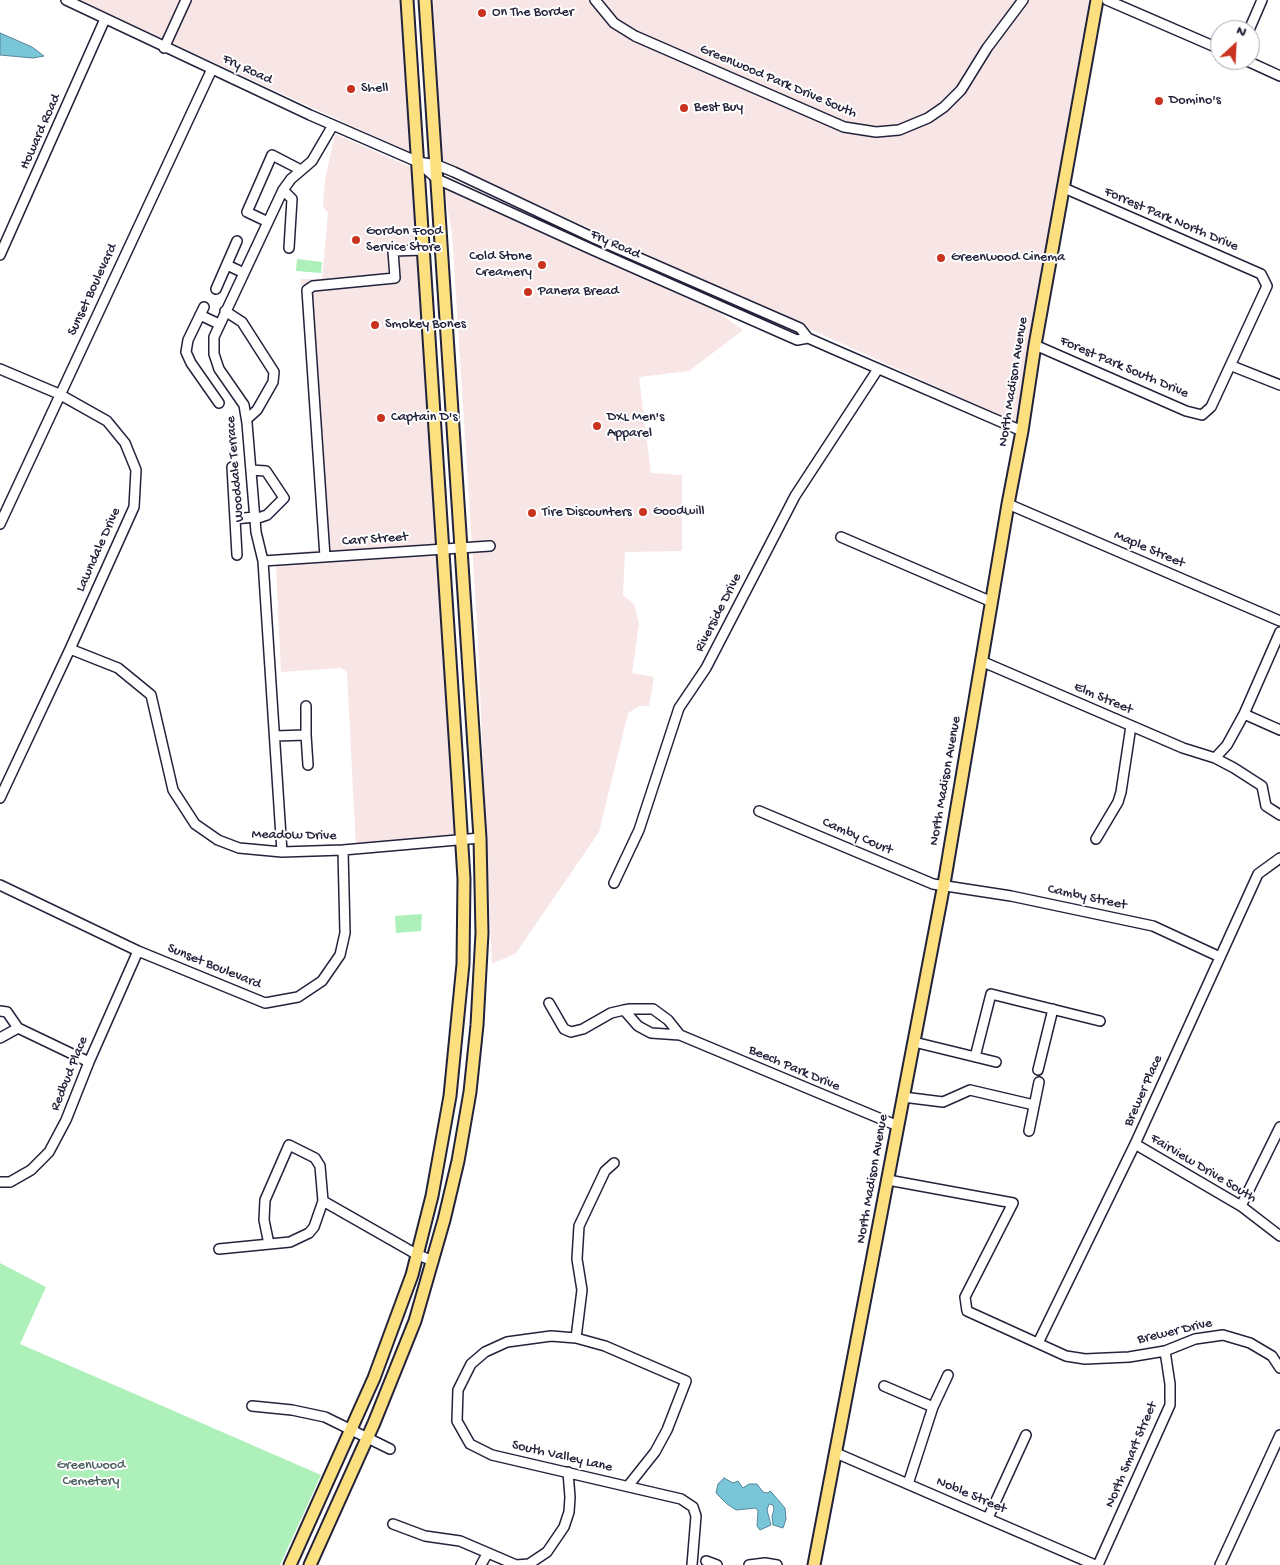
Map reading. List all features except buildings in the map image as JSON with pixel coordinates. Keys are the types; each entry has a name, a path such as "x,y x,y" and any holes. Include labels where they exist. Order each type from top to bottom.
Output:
{"main road":[{"path":"290,1565 351,1430 388,1341 412,1275 416,1254 425,1227 440,1156 450,1096 462,977 464,879 407,0"},
{"path":"310,1565 368,1438 409,1338 433,1261 464,1128 477,1025 481,970 482,884 480,838 425,0"},
{"name":"North Madison Avenue","path":"814,1565 944,884 1035,345 1097,0"}],"street":[{"name":"Fry Road","path":"66,0 164,48 333,125 418,162 437,165 596,239 800,328 808,338 1022,431"},
{"path":"164,48 186,0"},
{"name":"Greenwood Park Drive South","path":"597,3 614,23 636,36 844,127 876,132 899,130 928,118 944,107 961,90 987,48 1023,0"},
{"path":"1108,0 1210,45"},
{"path":"1253,20 1262,0"},
{"name":"Howard Road","path":"0,255 105,19"},
{"path":"1260,67 1280,76"},
{"name":"Sunset Boulevard","path":"0,524 212,69"},
{"name":"Wooddale Terrace","path":"282,852 263,561 254,518 247,419 244,405 219,369 214,354 214,337 283,190 291,179 312,161 333,125"},
{"path":"268,222 247,212 272,155 301,170"},
{"name":"Fry Road","path":"418,162 437,179 797,340 808,338"},
{"name":"Forrest Park North Drive","path":"1064,188 1262,274 1267,286 1232,366"},
{"path":"283,190 292,199 289,248"},
{"path":"216,289 237,241"},
{"path":"325,557 307,290 313,286 395,278 393,252 424,250"},
{"path":"226,265 244,273"},
{"path":"219,324 202,311 188,340 186,352 191,363 219,403"},
{"path":"226,311 242,322 274,372 273,382 257,410 247,419"},
{"name":"Forest Park South Drive","path":"1035,345 1186,411 1202,414 1211,407 1232,366"},
{"path":"1232,366 1280,384"},
{"name":"Lawndale Drive","path":"0,369 59,394 107,421 126,443 136,470 134,507 0,798"},
{"name":"Riverside Drive","path":"614,883 639,830 679,708 706,668 795,496 878,369"},
{"path":"232,467 237,555"},
{"path":"235,519 267,515 284,498 266,471 251,470"},
{"name":"Maple Street","path":"1008,504 1280,621"},
{"path":"841,537 992,602"},
{"name":"Carr Street","path":"263,561 490,546"},
{"path":"1215,758 1227,745 1244,714 1280,632"},
{"name":"Meadow Drive","path":"70,649 118,668 151,695 173,790 195,824 218,840 239,848 282,852 343,850 480,838"},
{"name":"Elm Street","path":"981,661 1183,748 1215,758 1255,779 1262,786 1266,806 1280,814"},
{"path":"306,706 308,765"},
{"path":"1244,714 1280,730"},
{"path":"1096,839 1118,802 1131,726"},
{"path":"275,736 306,735"},
{"name":"Camby Court","path":"759,811 933,884 944,884"},
{"name":"Sunset Boulevard","path":"0,885 138,951 265,1003 298,997 322,981 340,954 345,933 343,850"},
{"name":"Brewer Place","path":"1038,1342 1135,1144 1258,874 1280,858"},
{"name":"Camby Street","path":"944,884 1153,926 1220,957"},
{"name":"Redbud Place","path":"0,1182 10,1182 31,1170 49,1152 66,1120 89,1062 138,951"},
{"path":"976,1057 990,994 1100,1022"},
{"name":"Beech Park Drive","path":"549,1003 564,1029 571,1032 583,1029 611,1013 624,1010 653,1009 668,1020 680,1035"},
{"path":"1038,1070 1053,1009"},
{"name":"Beech Park Drive","path":"624,1010 638,1026 652,1033 680,1035 898,1126"},
{"path":"0,1012 7,1012 18,1028 89,1062"},
{"path":"0,1038 18,1028"},
{"path":"914,1042 996,1062"},
{"path":"1029,1131 1039,1082"},
{"path":"903,1097 943,1102 970,1090 1034,1105"},
{"path":"1241,1206 1280,1127"},
{"name":"Fairview Drive South","path":"1135,1144 1241,1206 1280,1236"},
{"path":"218,1249 290,1242 310,1233 317,1221 323,1201 318,1162 289,1145 265,1200 264,1220 269,1244"},
{"path":"614,1163 605,1171 579,1226 577,1259 582,1290 576,1338 605,1346 686,1381 668,1430 655,1452 628,1486"},
{"name":"Brewer Drive","path":"888,1180 1013,1203 965,1297 967,1312 1066,1356 1085,1359 1129,1357 1165,1351 1195,1339 1223,1335 1250,1342 1272,1356 1280,1368"},
{"path":"323,1201 416,1254 433,1261"},
{"name":"South Valley Lane","path":"576,1338 551,1336 507,1342 485,1352 471,1364 458,1390 457,1421 470,1444 492,1455 682,1499 693,1508 696,1516 692,1565"},
{"name":"North Smart Street","path":"1097,1565 1170,1405 1170,1384 1165,1351"},
{"path":"908,1484 933,1407 948,1376"},
{"path":"884,1386 933,1407"},
{"path":"252,1406 292,1410 325,1417 390,1449"},
{"path":"988,1518 1026,1435"},
{"path":"1220,1565 1280,1435"},
{"name":"Noble Street","path":"836,1453 1097,1565"},
{"path":"393,1524 426,1536 460,1541 516,1565 529,1564 547,1552 564,1527 569,1512 568,1472"},
{"path":"481,1565 487,1554"},
{"path":"706,1561 717,1565"},
{"path":"749,1565 765,1563 777,1565"}],"shaded area":[{"path":"78,0 401,0 411,153"},
{"path":"433,0 1089,0 1016,423 442,161"},
{"path":"335,134 413,168 455,836 356,847 347,672 341,668 281,672 276,567 279,554 319,550 311,390 301,279 322,279 328,213 323,206 325,180"},
{"path":"444,188 718,312 743,330 689,371 639,377 651,473 682,475 682,551 625,552 623,595 634,604 639,624 632,673 654,677 649,706 640,706 628,713 599,832 516,953 492,964 477,624 452,234"}],"green space":[{"path":"297,259 322,262 321,273 296,271"},
{"path":"422,914 421,931 396,933 395,916"},
{"name":"Greenwood Cemetery","path":"0,1263 46,1287 20,1344 321,1475 280,1565 0,1565"}],"water":[{"path":"0,33 32,47 44,56 33,58 0,55"},
{"path":"724,1478 733,1483 738,1481 743,1488 749,1484 757,1484 763,1492 768,1493 770,1491 785,1508 786,1519 783,1528 773,1525 773,1505 769,1504 767,1510 771,1525 760,1530 757,1526 758,1511 756,1508 736,1510 727,1504 716,1493 718,1484"}],"place":[{"name":"On The Border","path":"482,13"},
{"name":"Shell","path":"351,89"},
{"name":"Domino's","path":"1159,101"},
{"name":"Best Buy","path":"684,108"},
{"name":"Gordon Food Service Store","path":"356,240"},
{"name":"Greenwood Cinema","path":"941,258"},
{"name":"Cold Stone Creamery","path":"542,265"},
{"name":"Panera Bread","path":"528,292"},
{"name":"Smokey Bones","path":"375,325"},
{"name":"Captain D's","path":"381,418"},
{"name":"DXL Men's Apparel","path":"597,426"},
{"name":"Goodwill","path":"643,512"},
{"name":"Tire Discounters","path":"532,513"}]}
